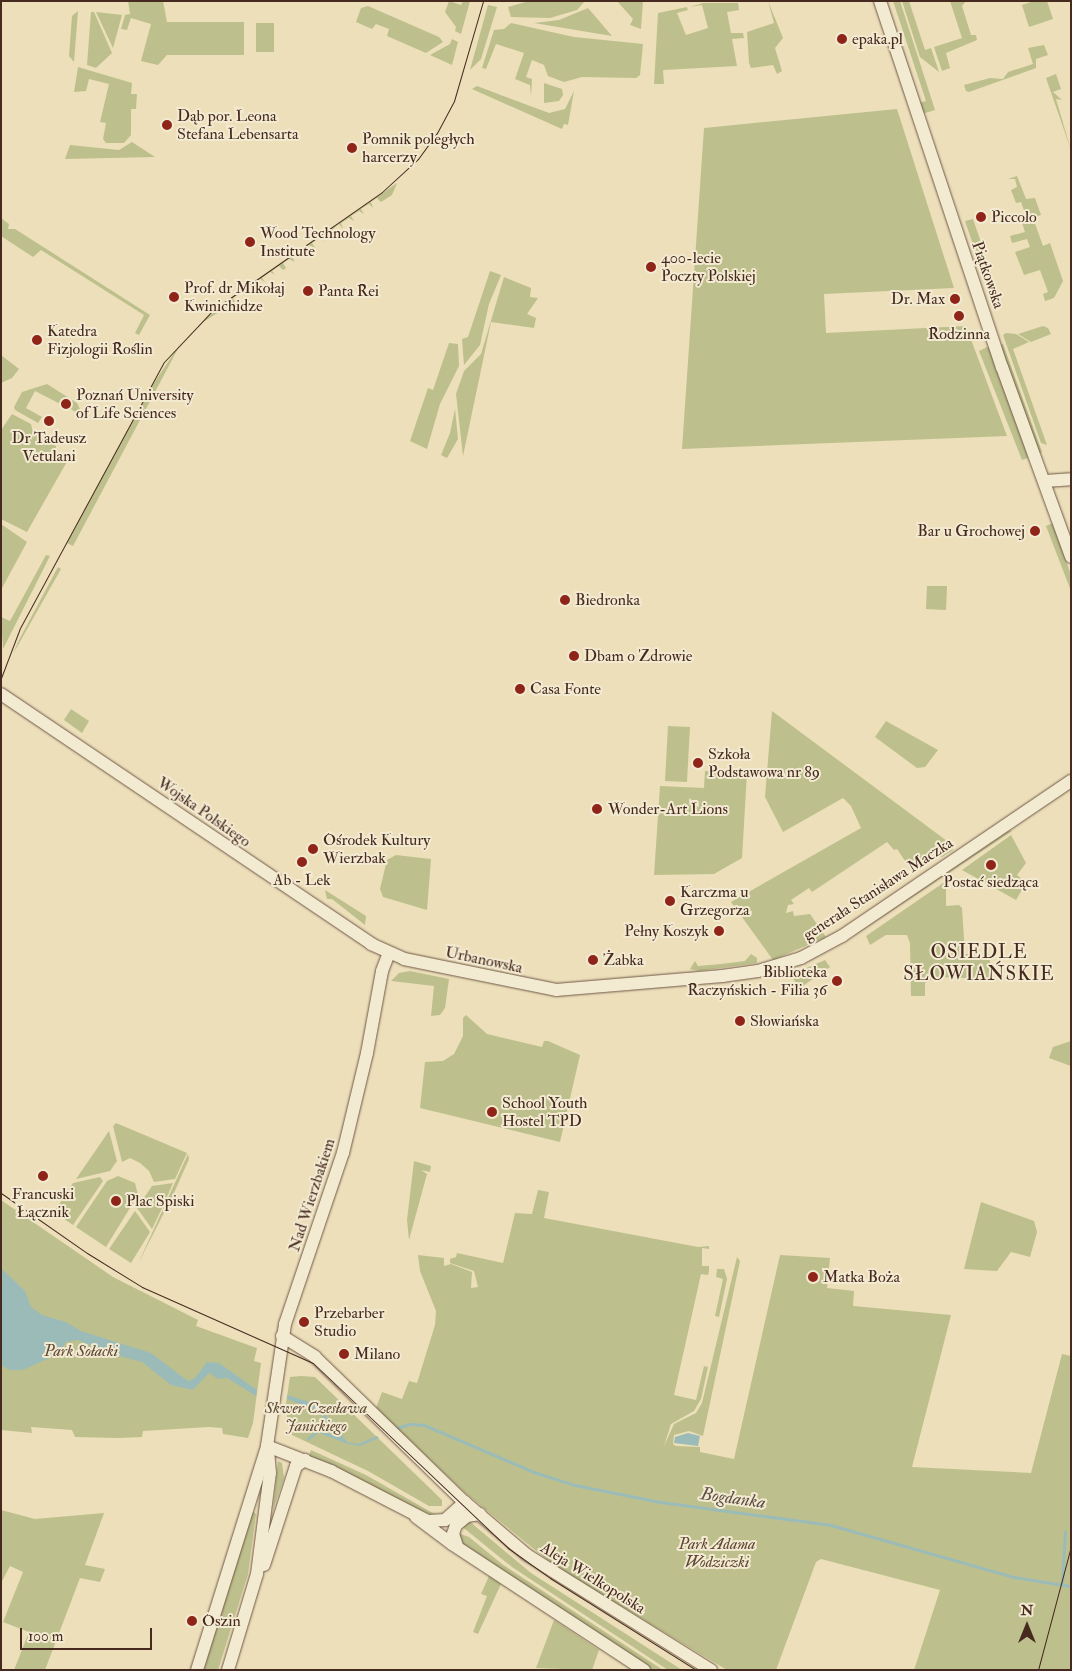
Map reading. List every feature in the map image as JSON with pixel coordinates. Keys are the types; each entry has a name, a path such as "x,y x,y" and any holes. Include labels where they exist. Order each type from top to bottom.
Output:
{"street":[{"name":"Piątkowska","path":"880,1 1002,367 1071,556"},
{"path":"1045,481 1071,479"},
{"name":"Wojska Polskiego","path":"1,694 191,821 264,875 389,953"},
{"name":"generała Stanisława Maczka","path":"573,989 722,976 763,970 801,958 842,936 1069,781"},
{"name":"Urbanowska","path":"389,953 404,959 533,987 573,989"},
{"name":"Nad Wierzbakiem","path":"197,1670 267,1446 282,1336 345,1147 367,1053 382,972 389,953"},
{"name":"Aleja Wielkopolska","path":"282,1336 315,1357 465,1502 541,1565 711,1670"},
{"path":"267,1446 305,1460 416,1517 644,1670"},
{"name":"Nad Wierzbakiem","path":"228,1670 257,1574 270,1473 267,1446"},
{"name":"Nad Wierzbakiem","path":"257,1574 264,1563 296,1466 305,1460"},
{"path":"416,1517 441,1522 465,1502"},
{"path":"457,1546 453,1534 456,1524 467,1516 480,1514"}],"green space":[{"path":"128,1 163,1 167,22 244,22 244,55 167,55 158,65 141,61 151,24 131,18 127,30 121,29 125,15 130,14"},
{"path":"449,1 461,5 463,1 470,1 461,34 455,31 456,27 445,12"},
{"path":"529,1 585,1 577,10 550,18 511,17 508,7"},
{"path":"617,1 643,1 641,29 630,25 633,19"},
{"path":"768,1 783,38 775,48 782,71 777,74 773,65 751,68 749,63 747,32 774,23"},
{"path":"893,1 900,1 935,110 922,114 919,103 926,101"},
{"path":"902,1 909,1 925,50 931,48 939,72 920,57"},
{"path":"950,1 966,1 962,6 971,35 976,35 977,40 946,53 950,68 942,71 934,47 962,38"},
{"path":"1034,1 1047,1 1053,19 1029,27 1022,5"},
{"path":"703,3 738,3 739,10 727,12 731,33 743,33 744,38 732,39 737,66 663,70 664,84 654,84 658,13 687,7 688,10 677,13 686,35 708,28 702,5 690,7"},
{"path":"488,5 497,7 481,59 470,70"},
{"path":"368,6 439,37 443,42 426,53 387,36 389,29 376,24 372,29 356,22 361,8"},
{"path":"588,8 612,36 534,23 559,20"},
{"path":"78,11 74,62 69,56 72,16"},
{"path":"91,12 94,12 112,53 96,68 87,65"},
{"path":"96,12 122,15 113,48"},
{"path":"256,23 274,23 274,52 256,52"},
{"path":"511,23 574,37 643,44 640,75 636,78 582,77 564,82 548,76 544,65 532,60 526,77 532,79 531,96 530,85 515,79 524,53 496,44 486,69 482,68 494,30 504,29"},
{"path":"452,39 458,42 452,65 430,55 450,44"},
{"path":"1044,45 1048,55 1036,59 1036,68 969,92 966,91 964,85 990,78 1003,79 1008,72 1033,64 1028,48"},
{"path":"78,67 132,83 131,94 137,94 136,109 131,109 131,135 124,143 106,143 103,139 106,123 100,122 109,84 89,79 86,91 74,92"},
{"path":"1056,74 1061,89 1053,92 1062,100 1056,99 1071,150 1046,78"},
{"path":"544,83 562,89 563,95 559,101 544,103"},
{"path":"477,86 549,113 565,109 574,91 568,125 564,124 562,129 472,89"},
{"path":"897,109 954,288 824,294 826,333 966,326 1007,436 682,449 704,128"},
{"path":"132,142 155,157 65,159 70,145 119,150"},
{"path":"1017,176 1026,199 1035,198 1041,215 1033,218 1043,246 1050,243 1063,281 1054,298 1045,301 1043,294 1048,292 1040,270 1024,275 1015,252 1030,247 1027,239 1012,243 1010,236 1025,232 1022,223 1028,221 1021,202 1016,203 1011,190 1017,187 1015,179 1008,179"},
{"path":"397,183 392,195 381,202 377,198 371,202 373,208 369,204 361,209 364,214 359,211 351,216 354,221 349,218 341,223 343,229 339,224 332,230 335,234 329,231 321,237 324,241 319,238 312,243 315,248 309,245 301,250 304,255 299,252 292,257 295,262 289,259 283,263 286,268 283,270 279,266 272,271 275,275 270,272 262,278 265,282 260,279 252,284 255,289 250,286 243,291 246,295 240,293 233,298 235,302 200,324 232,297"},
{"path":"1,218 9,224 8,229 15,229 150,315 139,335 135,333 144,315 41,250 33,257 1,236"},
{"path":"973,219 985,254 977,256 965,221"},
{"path":"987,260 1001,302 993,305 979,263"},
{"path":"490,271 501,275 489,304 480,345 464,365 462,339 468,337"},
{"path":"504,277 531,288 530,297 538,298 527,314 536,318 534,328 491,322 463,456 456,394 464,371 481,354"},
{"path":"1043,326 1048,328 1051,334 1031,342 1018,334"},
{"path":"1006,333 1016,334 1029,342 1013,349 1047,445 1041,443 1003,335"},
{"path":"181,343 73,546 67,543 149,390"},
{"path":"449,343 458,344 459,366 440,404 427,449 410,441 428,388 433,390"},
{"path":"1003,344 1042,452 1039,454 1000,345"},
{"path":"987,347 991,348 1028,458 1022,460 979,351"},
{"path":"1,355 19,369 12,378 1,383"},
{"path":"47,384 77,403 80,409 78,413 35,391 26,408 42,417 38,423 15,410 14,407 22,392"},
{"path":"455,409 458,439 447,458 441,455 450,433"},
{"path":"12,414 31,424 33,433 56,446 56,453 69,458 27,532 1,519 1,430"},
{"path":"1053,523 1071,575 1071,591 1046,526"},
{"path":"1,524 27,542 1,590"},
{"path":"46,555 50,556 3,649 1,617 10,621"},
{"path":"58,567 61,569 13,654 18,642"},
{"path":"927,586 947,586 946,610 926,609"},
{"path":"71,709 89,721 82,733 64,720"},
{"path":"772,711 947,841 953,850 942,857 932,856 912,871 897,849 894,850 887,842 812,892 809,888 791,900 794,904 788,905 786,913 793,911 794,916 810,914 826,937 773,960 731,902 861,828 851,806 843,798 783,832 765,797"},
{"path":"886,721 938,750 925,767 917,768 875,737"},
{"path":"668,726 690,727 687,782 665,781"},
{"path":"705,771 747,773 742,858 714,874 654,875 660,786 704,788"},
{"path":"1008,831 1012,831 854,936 855,935"},
{"path":"1011,835 1026,863 1017,875 1026,883 1016,900 962,870"},
{"path":"396,855 431,859 427,910 383,897 380,889 387,860"},
{"path":"946,881 946,906 959,905 962,908 965,954 989,953 992,979 936,977 925,983 925,996 911,996 910,943 907,935 886,935 870,945 866,936"},
{"path":"325,890 366,916 365,925 332,899 327,899"},
{"path":"751,954 757,958 757,963 699,971 690,969 695,961 698,966 745,961"},
{"path":"825,960 830,967 800,988 790,975"},
{"path":"410,971 449,979 445,1008 440,1015 431,1016 434,986 391,981 399,973"},
{"path":"466,1015 487,1034 542,1047 544,1041 548,1041 580,1055 560,1142 420,1108 425,1062 443,1061 454,1054 463,1036 463,1018"},
{"path":"1071,1041 1071,1066 1049,1058 1053,1047"},
{"path":"116,1123 187,1153 175,1179 154,1182 149,1171 140,1163 130,1158 122,1162 113,1126"},
{"path":"109,1131 117,1161 110,1171 76,1179"},
{"path":"188,1154 189,1159 174,1193 138,1264"},
{"path":"414,1161 431,1166 430,1172 421,1170 427,1174 409,1240 407,1220"},
{"path":"118,1176 135,1183 138,1195 106,1247 76,1227 107,1181"},
{"path":"100,1177 103,1181 73,1225 54,1212 73,1183"},
{"path":"173,1183 152,1229 137,1208 152,1186"},
{"name":"Park Adama Wodziczki","path":"538,1190 549,1192 544,1218 698,1247 709,1246 709,1249 702,1248 702,1266 709,1266 709,1271 708,1275 701,1274 674,1395 696,1400 704,1366 708,1367 701,1399 694,1411 671,1424 664,1446 674,1424 696,1413 702,1403 737,1257 740,1261 703,1436 689,1431 674,1435 673,1444 676,1446 700,1447 700,1452 734,1459 780,1255 830,1258 827,1288 854,1291 853,1306 951,1315 912,1467 1031,1473 1062,1354 1071,1356 1071,1670 914,1670 940,1590 821,1559 816,1562 776,1670 727,1670 556,1567 462,1490 376,1408 382,1392 402,1399 409,1381 417,1383 435,1325 436,1311 420,1271 418,1255 444,1258 444,1266 451,1264 472,1272 471,1288 478,1287 474,1271 450,1263 450,1259 456,1257 457,1253 503,1263 515,1213 532,1214"},
{"name":"Park Sołacki","path":"1,1200 113,1277 198,1320 196,1326 257,1348 254,1361 261,1363 253,1423 248,1438 223,1434 222,1428 209,1427 143,1431 142,1437 118,1438 75,1437 72,1430 31,1427 32,1433 1,1430"},
{"path":"981,1202 1034,1221 1037,1232 1030,1257 1011,1252 997,1271 964,1269"},
{"path":"135,1211 150,1232 131,1263 109,1249"},
{"path":"717,1269 724,1269 727,1279 719,1317 715,1316 723,1279 716,1277"},
{"name":"Skwer Czesława Janickiego","path":"290,1377 315,1377 442,1500 442,1506 429,1506 368,1471 292,1435 288,1427 286,1403"},
{"path":"311,1450 366,1475 438,1516 433,1516 309,1456"},
{"path":"278,1461 282,1463 284,1478 273,1510"},
{"path":"1,1510 35,1519 104,1513 85,1565 105,1569 100,1582 80,1578 45,1670 14,1670 29,1632 3,1622 23,1572 10,1566 1,1583"},
{"path":"252,1511 256,1514 248,1574 218,1670 201,1670"},
{"path":"469,1521 531,1573 682,1670 668,1670 512,1567 460,1525"},
{"path":"455,1532 469,1537 502,1564 663,1670 651,1670 458,1541"},
{"path":"489,1576 501,1584 478,1634 473,1632 487,1596 481,1594"},
{"path":"554,1620 599,1650 592,1670 536,1668"}],"water":[{"path":"1,1268 25,1291 31,1307 42,1315 66,1322 81,1331 151,1353 188,1381 195,1378 207,1362 219,1363 257,1390 256,1396 227,1378 218,1379 209,1373 193,1390 171,1385 142,1362 108,1353 78,1340 66,1342 58,1354 23,1370 9,1370 1,1365"},
{"path":"287,1395 316,1404 347,1442 358,1444 377,1436 379,1438 360,1446 344,1443 318,1411 287,1399"},
{"path":"688,1433 700,1436 698,1446 674,1443 675,1437"}],"waterway":[{"name":"Bogdanka","path":"397,1428 409,1424 424,1425 534,1472 575,1485 661,1502 831,1525 1014,1577 1071,1586"},
{"path":"308,1439 316,1432 322,1432 343,1440"},
{"path":"1062,1585 1065,1532"}],"tram line":[{"path":"1,678 20,628 164,362 213,310 382,192 418,159 437,133 454,101 483,1"},
{"path":"1,1193 87,1253 142,1287 313,1363 508,1548 550,1578 696,1670"},
{"path":"1038,1670 1071,1546"}],"place":[{"name":"epaka.pl","path":"842,39"},
{"name":"Dąb por. Leona Stefana Lebensarta","path":"167,125"},
{"name":"Pomnik poległych harcerzy","path":"352,148"},
{"name":"Piccolo","path":"981,217"},
{"name":"Wood Technology Institute","path":"250,242"},
{"name":"400-lecie Poczty Polskiej","path":"651,267"},
{"name":"Panta Rei","path":"308,291"},
{"name":"Prof. dr Mikołaj Kwinichidze","path":"174,297"},
{"name":"Dr. Max","path":"955,299"},
{"name":"Rodzinna","path":"959,316"},
{"name":"Katedra Fizjologii Roślin","path":"37,340"},
{"name":"Poznań University of Life Sciences","path":"66,404"},
{"name":"Dr Tadeusz Vetulani","path":"49,421"},
{"name":"Bar u Grochowej","path":"1035,531"},
{"name":"Biedronka","path":"565,600"},
{"name":"Dbam o Zdrowie","path":"574,656"},
{"name":"Casa Fonte","path":"520,689"},
{"name":"Szkoła Podstawowa nr 89","path":"698,763"},
{"name":"Wonder-Art Lions","path":"597,809"},
{"name":"Ośrodek Kultury Wierzbak","path":"313,849"},
{"name":"Ab - Lek","path":"302,862"},
{"name":"Postać siedząca","path":"991,865"},
{"name":"Karczma u Grzegorza","path":"670,901"},
{"name":"Pełny Koszyk","path":"719,931"},
{"name":"Żabka","path":"593,960"},
{"name":"Biblioteka Raczyńskich - Filia 36","path":"837,981"},
{"name":"Słowiańska","path":"740,1021"},
{"name":"School Youth Hostel TPD","path":"492,1112"},
{"name":"Francuski Łącznik","path":"43,1176"},
{"name":"Plac Spiski","path":"116,1201"},
{"name":"Matka Boża","path":"813,1277"},
{"name":"Przebarber Studio","path":"304,1322"},
{"name":"Milano","path":"344,1354"},
{"name":"Oszin","path":"192,1621"}],"district":[{"name":"OSIEDLE SŁOWIAŃSKIE","path":"979,964"}]}
